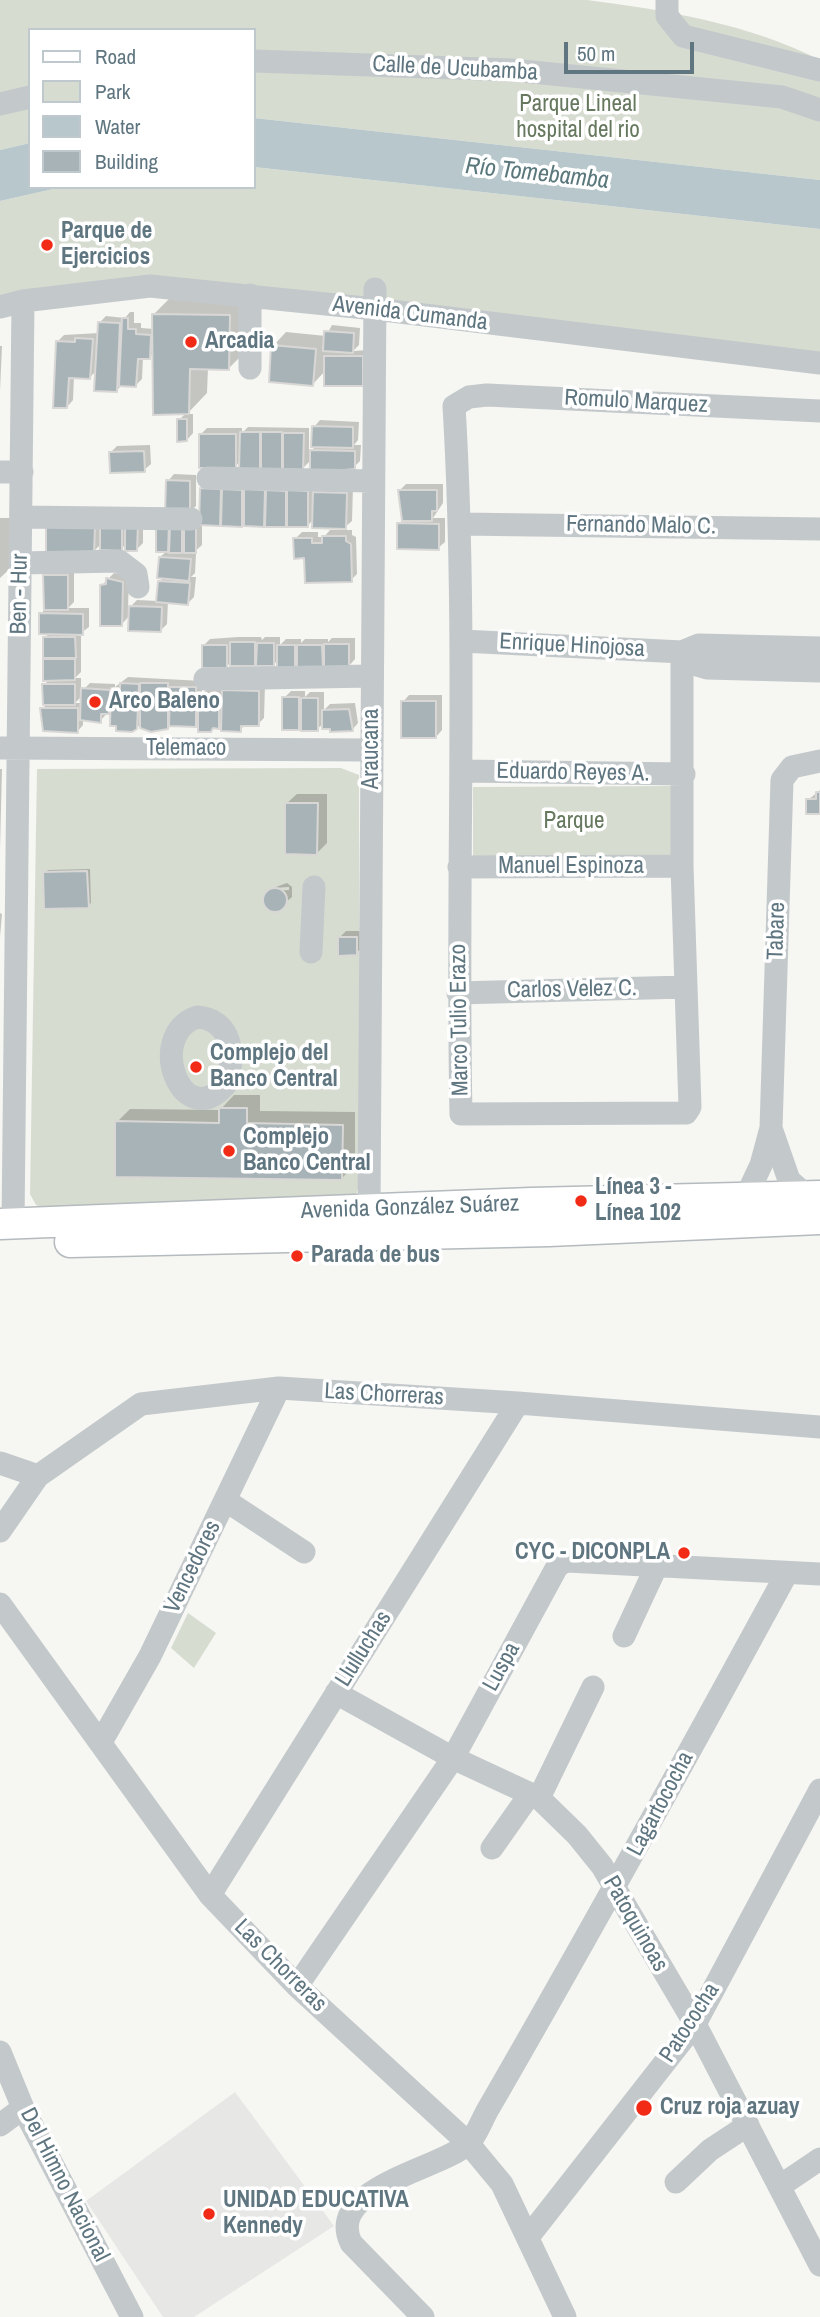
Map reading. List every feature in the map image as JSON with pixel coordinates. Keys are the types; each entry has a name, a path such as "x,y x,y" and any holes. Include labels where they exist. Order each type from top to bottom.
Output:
{"main road":[{"name":"Avenida González Suárez","path":"4,1231 369,1210 745,1199 816,1204"},
{"name":"Avenida González Suárez","path":"4,1231 549,1231 816,1204"}],"street":[{"path":"667,0 667,16 683,36 820,70"},
{"name":"Calle de Ucubamba","path":"256,61 512,70 782,97 820,110"},
{"path":"0,104 28,97"},
{"name":"Avenida Cumanda","path":"0,307 23,301 150,286 250,295 374,299 820,363"},
{"path":"250,295 250,368"},
{"name":"Araucana","path":"369,1210 374,299"},
{"name":"Ben - Hur","path":"4,1231 10,597 20,563 21,517 11,472 23,301"},
{"name":"Romulo Marquez","path":"454,407 469,397 486,395 820,411"},
{"name":"Marco Tulio Erazo","path":"454,407 461,524 458,992 461,1114 686,1113 690,1107 682,866 682,652"},
{"path":"208,478 373,481"},
{"path":"21,517 191,519"},
{"name":"Fernando Malo C.","path":"461,524 820,529"},
{"path":"20,563 119,561 136,574 138,587"},
{"name":"Enrique Hinojosa","path":"462,641 682,652 699,645 820,648"},
{"name":"Enrique Hinojosa","path":"682,652 697,666 707,668 820,671"},
{"path":"205,679 371,676"},
{"name":"Telemaco","path":"9,748 372,750"},
{"name":"Tabare","path":"745,1199 761,1165 771,1128 782,780 792,766 820,761"},
{"name":"Eduardo Reyes A.","path":"461,771 684,774"},
{"name":"Manuel Espinoza","path":"459,867 682,866"},
{"path":"311,952 314,887"},
{"name":"Carlos Velez C.","path":"458,992 685,987"},
{"name":"Tabare","path":"771,1128 789,1180 816,1204"},
{"name":"Las Chorreras","path":"0,1531 38,1476 141,1404 279,1388 518,1402 820,1427"},
{"name":"Vencedores","path":"101,1742 150,1656 279,1388"},
{"name":"Llulluchas","path":"210,1895 518,1402"},
{"path":"0,1463 38,1476"},
{"path":"225,1500 304,1552"},
{"name":"Luspa","path":"297,1986 453,1758 558,1565 567,1560 820,1574"},
{"path":"624,1636 657,1565"},
{"name":"Lagartococha","path":"468,2143 614,1890 787,1573"},
{"name":"Las Chorreras","path":"0,1604 210,1895 297,1986 468,2143 502,2184 529,2236 565,2317"},
{"path":"492,1847 534,1796 593,1687"},
{"name":"Patoquinoas","path":"336,1693 453,1758 534,1796 577,1835 602,1866 695,2024 820,2265"},
{"name":"Patococha","path":"529,2236 695,2024 818,1804"},
{"name":"Del Himno Nacional","path":"0,2052 23,2108 132,2317"},
{"path":"0,2125 23,2108"},
{"path":"676,2182 710,2150 748,2126"},
{"path":"423,2317 351,2244 346,2226 355,2209 379,2187 468,2143"},
{"path":"780,2186 820,2159"}],"shaded area":[{"name":"UNIDAD EDUCATIVA Kennedy","path":"235,2092 334,2226 194,2317 163,2317 86,2201"}],"green space":[{"name":"Parque Lineal hospital del rio","path":"0,0 587,0 706,20 765,37 820,60 820,180 256,118 256,28 28,28 28,143 0,150"},
{"path":"256,167 820,229 820,363 151,286 0,306 0,201 53,189 256,189"},
{"name":"Complejo del Banco Central","path":"341,768 359,775 360,1184 356,1194 346,1198 49,1210 36,1205 30,1194 37,769"},
{"name":"Parque","path":"674,786 674,859 473,857 473,787"},
{"path":"188,1613 216,1633 194,1668 171,1648"}],"water":[{"name":"Río Tomebamba","path":"256,118 820,180 820,229 256,167"},
{"path":"28,143 28,189 53,189 0,201 0,150"}],"building":[{"name":"Arcadia","path":"152,314 230,315 229,370 190,369 189,414 153,415"},
{"path":"122,318 128,318 128,329 136,329 136,334 151,335 150,359 138,359 136,387 119,386"},
{"path":"98,322 120,323 117,392 94,391"},
{"path":"324,331 354,333 353,353 323,351"},
{"path":"75,338 93,339 90,379 69,378 67,408 53,408 56,341 75,342"},
{"path":"271,345 316,349 313,386 269,382"},
{"path":"324,356 363,356 363,386 324,386"},
{"path":"177,419 187,419 187,441 177,442"},
{"path":"312,426 353,427 353,448 311,447"},
{"path":"240,432 260,432 260,469 239,469"},
{"path":"261,432 282,432 282,469 261,469"},
{"path":"283,433 304,433 303,470 283,470"},
{"path":"199,434 236,434 236,468 199,468"},
{"path":"310,450 355,451 355,469 310,473"},
{"path":"144,451 145,472 110,473 109,452"},
{"path":"166,480 190,481 190,514 165,513"},
{"path":"200,488 221,489 220,526 199,525"},
{"path":"222,489 242,490 242,527 221,526"},
{"path":"244,489 265,490 264,527 244,526"},
{"path":"266,490 286,491 286,527 265,527"},
{"path":"287,490 308,491 308,527 287,527"},
{"path":"398,490 437,490 437,511 432,511 432,521 402,521"},
{"path":"313,492 347,493 346,529 312,528"},
{"path":"100,523 122,523 122,551 100,550"},
{"path":"397,523 439,524 439,550 397,549"},
{"path":"125,524 138,524 137,551 125,551"},
{"path":"46,525 95,526 94,553 46,552"},
{"path":"156,525 169,525 168,552 156,552"},
{"path":"184,525 196,526 196,553 184,553"},
{"path":"170,526 182,526 182,553 169,553"},
{"path":"322,536 346,536 346,541 351,544 352,582 305,583 304,558 294,559 293,538 312,538 312,543 322,543"},
{"path":"159,557 191,559 189,581 157,578"},
{"path":"43,575 68,575 68,610 44,610"},
{"path":"106,578 123,582 122,626 100,626 100,585 106,584"},
{"path":"158,581 190,583 188,605 156,602"},
{"path":"129,606 162,607 161,632 128,631"},
{"path":"39,613 83,614 83,635 39,634"},
{"path":"43,637 75,637 76,658 43,658"},
{"path":"230,642 255,642 255,666 230,666"},
{"path":"257,643 274,643 274,666 256,666"},
{"path":"324,644 349,644 349,667 324,667"},
{"path":"202,645 227,645 227,668 202,668"},
{"path":"277,645 295,645 295,668 277,668"},
{"path":"297,645 322,645 323,668 297,668"},
{"path":"43,659 75,659 75,680 43,681"},
{"path":"120,683 139,684 137,729 132,732 116,731 116,726 110,726 111,688 120,688"},
{"path":"140,683 168,683 168,729 151,732 140,728"},
{"path":"42,684 75,684 75,705 43,705"},
{"path":"170,687 196,687 196,727 169,726"},
{"name":"Arco Baleno","path":"81,688 110,690 109,714 101,714 101,723 80,720"},
{"path":"222,690 259,691 259,726 241,726 241,732 221,731"},
{"path":"198,695 219,696 219,729 198,732"},
{"path":"282,697 299,697 299,730 282,730"},
{"path":"301,698 318,698 318,731 301,731"},
{"path":"401,701 436,701 436,738 401,738"},
{"path":"40,708 78,708 78,733 43,731"},
{"path":"349,709 353,731 330,732 330,729 322,729 322,710"},
{"path":"816,792 820,792 820,814 806,814 806,799 816,799"},
{"path":"285,803 318,803 317,855 285,854"},
{"path":"87,871 89,908 44,909 43,872"},
{"path":"275,888 286,895 287,900 280,911 275,912 264,905 263,900 270,889"},
{"path":"338,937 357,937 357,955 338,956"},
{"name":"Complejo Banco Central","path":"219,1108 247,1108 247,1123 343,1125 342,1180 115,1177 115,1121 219,1123"}],"place":[{"name":"Parque de Ejercicios","path":"47,245"},
{"name":"Arcadia","path":"191,342"},
{"name":"Arco Baleno","path":"95,702"},
{"name":"Complejo del Banco Central","path":"196,1067"},
{"name":"Complejo Banco Central","path":"229,1151"},
{"name":"Línea 3 - Línea 102","path":"581,1201"},
{"name":"Parada de bus","path":"297,1256"},
{"name":"CYC - DICONPLA","path":"684,1553"},
{"name":"Cruz roja azuay","path":"644,2108"},
{"name":"UNIDAD EDUCATIVA Kennedy","path":"209,2214"}]}
